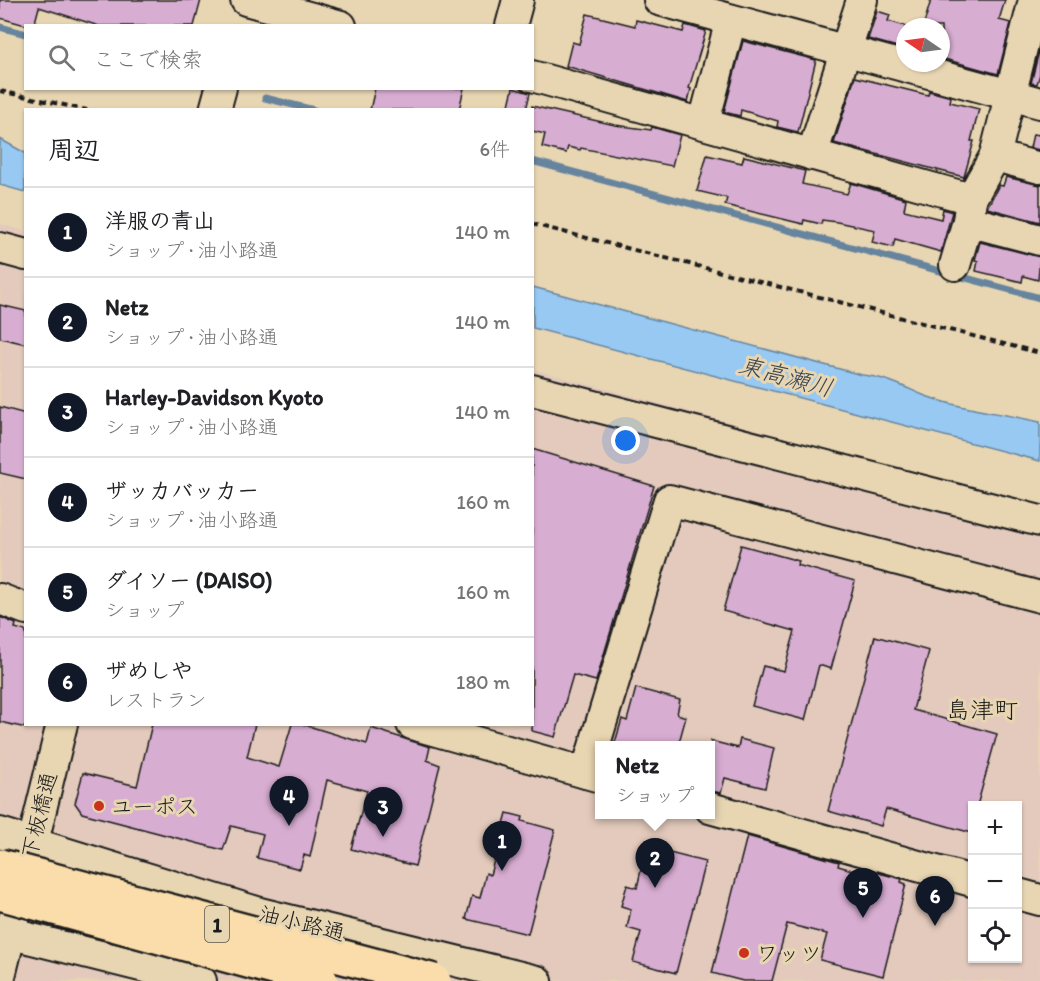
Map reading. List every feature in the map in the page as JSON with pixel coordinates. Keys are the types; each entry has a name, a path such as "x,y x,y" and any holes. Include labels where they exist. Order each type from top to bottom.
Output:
{"highway":[{"name":"1","path":"0,866 434,981"},
{"name":"1","path":"0,892 321,981"}],"street":[{"path":"240,24 246,0 335,24"},
{"path":"512,24 518,0"},
{"path":"659,0 1040,103"},
{"path":"812,155 862,0"},
{"path":"955,265 969,210 995,156 1034,0"},
{"path":"704,122 731,20"},
{"path":"534,77 704,122 812,155 969,210 1040,240"},
{"path":"216,108 220,90"},
{"path":"995,156 1040,168"},
{"path":"0,248 24,254"},
{"path":"534,391 1040,521"},
{"path":"602,741 669,500 1040,597"},
{"path":"0,599 24,608"},
{"name":"下板橋通","path":"0,976 5,933 32,843 61,726"},
{"path":"419,726 593,775"},
{"path":"715,809 968,880"},
{"name":"油小路通","path":"0,833 260,913 537,981"},
{"path":"1022,895 1040,900"},
{"path":"5,933 201,981"}],"path":[{"path":"0,91 78,108"},
{"path":"534,225 1040,353"}],"shaded area":[{"path":"0,224 24,231 24,726 534,726 534,369 1040,507 1040,981 0,981"}],"water":[{"path":"0,139 24,152 24,192 0,185"},
{"name":"東高瀬川","path":"534,287 893,382 951,404 1040,422 1040,461 534,328"}],"building":[{"path":"0,0 201,0 195,24 93,24 39,7 35,24 24,25 0,18"},
{"path":"931,0 1005,0 999,20 1011,23 998,74 950,61 950,18 926,18"},
{"path":"877,11 890,15 888,21 896,23 896,47 868,39"},
{"path":"587,14 635,26 636,20 683,32 685,25 706,31 689,88 691,89 688,102 566,66 572,42 579,44"},
{"path":"743,41 816,60 798,132 777,127 778,121 741,110 740,116 724,112"},
{"path":"1040,47 1040,74 1037,84 1031,83"},
{"path":"855,77 928,95 929,91 951,97 950,102 979,109 971,141 974,141 964,177 834,143"},
{"path":"375,90 464,90 459,108 370,108"},
{"path":"513,90 530,93 526,108 508,108"},
{"path":"532,106 615,125 651,130 652,127 680,135 672,166 581,148 580,150 568,147 566,153 542,147 545,134 534,131 534,108"},
{"path":"1033,134 1040,135 1040,150 1030,148"},
{"path":"707,155 742,163 744,156 805,171 802,184 847,194 851,183 906,199 904,210 941,219 943,209 952,212 941,252 895,239 893,247 872,242 875,230 822,220 821,224 804,220 803,224 725,205 727,198 697,191"},
{"path":"1006,177 1040,185 1040,222 987,208 999,185 1003,186"},
{"path":"980,242 1040,257 1038,280 1023,276 1022,282 976,271 978,261 975,260"},
{"path":"0,305 24,311 24,344 0,338"},
{"path":"0,407 24,413 24,479 0,473"},
{"path":"534,450 654,486 596,681 573,675 555,737 532,731 532,726 534,726"},
{"path":"741,545 799,561 797,565 855,581 831,669 819,665 805,720 752,706 763,666 784,671 795,631 723,611"},
{"path":"0,617 16,624 15,628 24,630 24,726 26,728 0,722"},
{"path":"875,636 929,651 913,710 997,734 978,801 968,801 968,832 886,809 881,826 828,811"},
{"path":"636,688 680,700 677,714 686,717 679,741 615,741 622,719 627,721"},
{"path":"152,726 255,726 247,757 279,767 291,726 308,726 367,744 371,728 430,747 427,760 440,765 415,866 351,849 367,791 327,780 310,857 304,855 300,869 257,858 263,834 231,826 223,850 82,813 75,803 83,773 137,786"},
{"path":"740,739 774,748 765,788 725,778 721,793 715,792 715,742 738,748"},
{"path":"507,813 523,817 522,821 555,830 528,934 466,919 472,896 480,898 486,873 490,875"},
{"path":"747,836 839,862 838,866 870,875 871,871 902,879 901,882 906,884 883,976 820,960 827,934 787,924 772,981 743,981 712,973"},
{"path":"646,847 705,862 676,973 633,962 641,932 627,928 631,909 621,906 627,885 637,888"}],"waterway":[{"path":"0,27 24,33"},
{"path":"265,98 306,108"},
{"path":"534,162 1040,298"}],"place":[{"name":"ユーポス","path":"99,806"},
{"name":"ザッカバッカー","path":"289,826"},
{"name":"Harley-Davidson Kyoto","path":"383,837"},
{"name":"洋服の青山","path":"502,871"},
{"name":"Netz","path":"655,888"},
{"name":"ダイソー (DAISO)","path":"863,918"},
{"name":"ザめしや","path":"935,926"},
{"name":"ワッツ","path":"744,953"}],"district":[{"name":"島津町","path":"982,709"}]}
